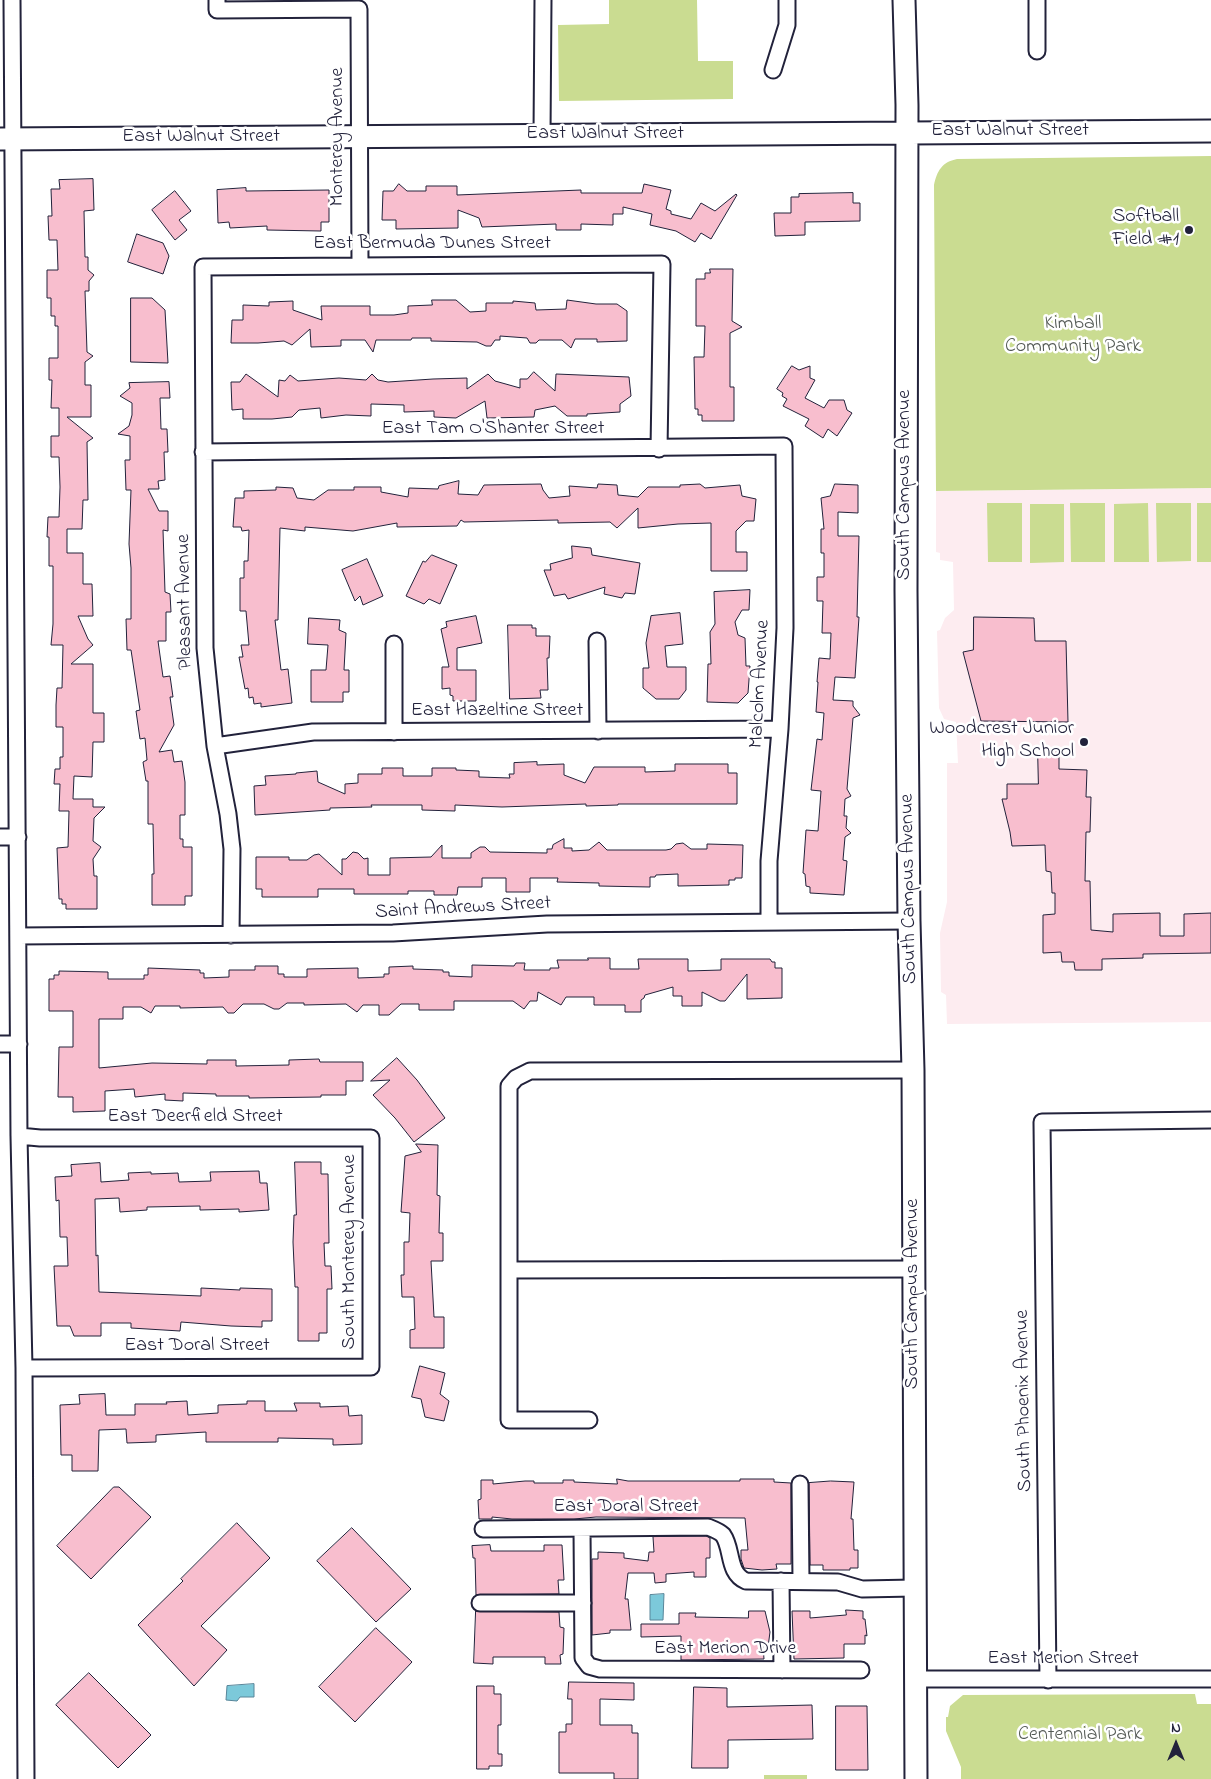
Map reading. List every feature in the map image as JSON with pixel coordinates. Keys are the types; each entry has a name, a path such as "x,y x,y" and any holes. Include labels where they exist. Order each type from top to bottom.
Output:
{"street":[{"path":"12,0 6,139 7,440 18,837 19,1136 24,1368 26,1779"},
{"path":"542,135 543,0"},
{"path":"774,70 787,25 787,0"},
{"name":"South Campus Avenue","path":"904,0 907,132 906,590 914,1269 916,1779"},
{"path":"1037,0 1038,51"},
{"name":"Monterey Avenue","path":"217,5 359,9 360,266"},
{"name":"East Walnut Street","path":"6,139 1211,131"},
{"name":"East Bermuda Dunes Street","path":"203,267 662,264 659,449"},
{"name":"Pleasant Avenue","path":"203,267 205,648 215,746 228,814 232,849 232,935"},
{"name":"East Tam O'Shanter Street","path":"203,452 659,449 784,446"},
{"name":"Malcolm Avenue","path":"768,922 768,862 780,729 785,628 784,446"},
{"path":"596,641 598,731"},
{"path":"394,644 394,732"},
{"name":"East Hazeltine Street","path":"215,746 313,732 780,729"},
{"path":"0,837 18,837"},
{"name":"Saint Andrews Street","path":"18,936 393,933 547,924 909,921"},
{"path":"0,1044 19,1044"},
{"path":"589,1420 509,1420 509,1086 516,1078 530,1071 912,1070"},
{"name":"South Phoenix Avenue","path":"1048,1680 1042,1122 1211,1120"},
{"name":"East Deerfield Street","path":"19,1136 40,1138 370,1138"},
{"name":"South Monterey Avenue","path":"370,1138 370,1367"},
{"path":"509,1270 914,1269"},
{"name":"East Doral Street","path":"24,1368 370,1367"},
{"path":"800,1484 801,1581"},
{"name":"East Doral Street","path":"484,1529 708,1527 723,1535 735,1573 740,1579 746,1581 838,1582 862,1589 914,1588"},
{"path":"480,1604 583,1603 582,1528"},
{"path":"781,1581 782,1670"},
{"name":"East Merion Drive","path":"583,1603 583,1658 589,1666 600,1669 861,1670"},
{"name":"East Merion Street","path":"915,1679 1211,1680"}],"shaded area":[{"name":"Woodcrest Junior High School","path":"1211,488 1211,1022 947,1024 946,995 941,992 940,933 947,902 947,763 958,763 956,722 944,719 939,708 937,631 940,630 945,618 954,610 953,562 940,560 940,553 936,552 936,491"}],"green space":[{"path":"609,0 697,0 698,61 733,61 733,99 559,101 558,25 609,24"},
{"name":"Kimball Community Park","path":"1211,156 1211,488 936,491 934,185 941,168 948,162 957,159"},
{"path":"987,503 1022,503 1022,562 988,562"},
{"path":"1070,503 1105,503 1105,562 1071,562"},
{"path":"1148,503 1149,562 1114,562 1114,504"},
{"path":"1156,503 1191,503 1191,561 1157,562"},
{"path":"1197,503 1211,503 1211,562 1197,562"},
{"path":"1030,504 1064,504 1064,562 1030,563"},
{"name":"Centennial Park","path":"1195,1694 1197,1704 1211,1704 1211,1779 961,1779 961,1767 946,1731 946,1717 948,1717 950,1706 963,1695"},
{"path":"764,1775 807,1775 807,1779 764,1779"}],"water":[{"path":"664,1594 663,1620 650,1620 650,1595"},
{"path":"254,1684 254,1697 240,1697 237,1701 226,1700 227,1686"}],"building":[{"path":"93,179 94,210 84,211 85,257 88,257 88,270 94,275 89,281 89,291 85,291 87,352 93,356 85,362 85,385 91,385 91,417 67,417 93,438 87,442 88,500 83,500 82,529 67,529 67,553 83,553 83,584 92,584 93,616 78,616 88,639 93,645 71,664 93,664 93,713 104,713 104,742 93,742 92,777 74,776 73,799 93,799 93,807 105,807 94,818 93,841 101,847 93,859 94,876 97,876 97,909 66,909 66,904 62,904 62,899 59,899 57,848 68,847 69,811 59,811 60,784 54,784 55,769 60,769 60,757 63,757 63,727 56,727 56,705 57,688 62,688 63,645 51,645 53,566 49,566 49,537 47,537 48,517 59,517 60,487 59,457 51,457 51,436 59,436 59,408 51,408 52,380 49,380 49,358 58,358 58,326 55,326 55,316 51,316 51,298 47,298 47,270 58,270 57,240 49,240 48,216 52,216 51,189 60,189 59,180"},
{"path":"399,184 407,191 426,191 426,186 457,186 457,195 581,190 581,193 642,193 644,184 671,190 666,209 671,211 671,214 691,219 701,203 715,211 737,195 711,239 701,233 695,242 676,231 650,225 652,214 623,207 623,214 613,214 613,225 581,224 581,230 556,230 556,224 482,227 479,218 458,210 458,228 396,229 396,220 382,220 383,191 393,191"},
{"path":"246,188 246,191 329,190 329,222 321,222 321,231 267,230 267,226 230,228 229,222 218,223 217,190"},
{"path":"175,191 191,211 179,220 187,230 175,240 152,210"},
{"path":"853,193 853,203 860,203 860,221 805,222 805,235 775,236 774,213 791,213 791,197 799,197 799,194"},
{"path":"137,234 163,243 169,256 163,274 128,262"},
{"path":"710,269 733,269 732,321 742,327 730,333 730,387 734,387 734,421 702,421 702,415 698,415 698,409 695,409 694,357 704,357 705,326 696,326 696,279 705,279 705,273 710,273"},
{"path":"131,298 152,298 165,310 168,363 131,362"},
{"path":"432,300 456,300 470,312 486,311 486,303 513,303 513,301 535,303 536,310 566,309 567,300 596,304 617,304 627,311 627,341 597,342 597,339 575,339 571,348 562,340 539,340 536,343 530,343 527,338 500,336 500,340 495,340 491,346 477,342 431,341 431,338 412,338 411,340 376,340 373,352 365,340 341,340 341,346 311,347 310,329 292,345 284,341 231,343 232,320 243,320 243,305 269,306 269,302 293,301 293,310 322,320 321,306 370,306 370,315 394,315 408,313 408,306 432,305"},
{"path":"792,366 799,370 810,366 810,378 815,380 805,398 824,408 829,400 844,400 847,410 852,413 837,436 828,429 823,438 805,426 809,419 783,406 787,399 777,389"},
{"path":"534,372 555,391 556,374 629,377 631,396 620,404 620,412 587,414 587,416 567,416 555,406 535,410 534,417 487,418 485,401 456,418 434,417 434,411 404,412 404,405 371,404 371,416 346,415 321,418 320,408 299,410 292,417 272,419 243,419 243,409 232,410 231,382 240,382 246,374 278,397 279,380 285,381 290,375 298,381 339,378 366,380 372,374 378,380 388,382 467,378 467,389 488,374 495,381 520,388 520,379 527,379"},
{"path":"169,382 170,398 160,398 161,429 167,429 168,452 164,452 165,480 158,481 159,489 148,489 159,511 168,511 168,531 163,530 165,592 170,594 171,612 166,612 166,641 158,641 163,677 170,676 173,697 170,697 174,725 159,752 172,750 174,762 182,761 185,782 185,815 180,815 180,839 183,839 183,847 192,847 192,896 185,896 185,905 152,905 152,874 154,874 153,824 148,824 148,781 146,781 143,762 147,760 145,738 140,739 136,711 140,710 131,650 127,650 126,619 131,619 129,544 131,490 126,490 125,460 130,460 130,436 118,434 129,426 132,415 132,403 120,396 130,388 129,383"},
{"path":"459,481 458,494 478,495 484,485 541,484 549,498 570,496 569,486 597,488 598,484 617,485 618,495 638,497 648,487 680,487 680,485 700,484 705,488 740,485 742,496 756,499 754,521 746,521 736,531 736,552 747,552 747,571 711,571 711,523 638,528 638,508 617,528 610,522 558,523 558,520 464,522 461,520 457,526 397,527 397,523 353,531 305,527 305,531 280,528 278,620 275,620 281,670 288,669 292,703 261,707 261,703 254,704 253,697 249,698 248,688 245,689 239,657 243,657 241,645 249,645 246,611 240,611 240,578 244,578 244,561 248,561 249,530 242,531 241,527 233,527 235,498 244,498 244,491 276,490 276,487 293,488 297,498 314,500 328,490 354,490 354,487 381,487 381,492 408,497 409,488 438,489 439,486"},
{"path":"835,484 858,485 858,513 838,512 838,536 859,536 857,617 859,617 855,678 835,677 833,700 853,701 853,706 860,715 853,718 847,789 851,796 845,799 844,816 847,816 846,828 851,833 845,837 843,860 847,861 844,895 810,893 810,887 806,886 805,874 803,873 806,830 818,831 821,791 811,790 817,739 822,740 824,713 816,712 819,658 830,659 831,633 822,633 823,601 817,601 817,577 824,577 824,553 821,553 821,529 824,529 821,498 830,496"},
{"path":"572,546 591,548 592,555 640,563 635,594 625,593 622,598 604,594 605,587 568,599 565,594 554,596 544,570 551,570 550,564 572,558"},
{"path":"432,555 457,565 440,604 429,599 424,604 406,596 423,561 425,562"},
{"path":"367,559 383,596 363,605 360,596 355,601 342,570"},
{"path":"750,590 749,610 742,610 735,622 738,635 745,638 746,666 750,666 748,693 738,703 707,702 708,664 711,664 710,632 715,624 714,592"},
{"path":"680,613 683,644 665,646 667,667 686,667 686,690 679,699 656,699 643,688 643,668 649,668 646,643 651,616"},
{"path":"476,616 482,643 457,648 457,670 476,670 476,701 453,701 453,696 450,695 450,688 442,689 442,667 449,667 441,629 447,627 446,622"},
{"path":"974,617 1034,618 1035,641 1066,641 1068,722 981,721 963,652 973,650"},
{"path":"309,618 340,620 339,630 346,633 344,670 349,670 349,692 343,692 343,702 311,702 311,670 326,670 328,645 308,644"},
{"path":"508,625 532,625 532,628 536,628 536,636 550,636 549,658 547,658 548,690 540,690 541,698 510,699"},
{"path":"1038,751 1059,751 1059,769 1087,770 1086,797 1091,797 1090,832 1086,832 1085,881 1090,881 1091,930 1113,932 1113,914 1160,913 1160,936 1184,936 1184,914 1211,913 1211,953 1143,954 1143,958 1102,959 1102,970 1075,970 1074,962 1062,962 1061,952 1043,953 1043,915 1055,914 1055,893 1052,893 1051,872 1046,871 1045,845 1012,846 1002,799 1007,799 1007,784 1038,784"},
{"path":"537,762 537,765 564,764 564,775 585,783 594,767 645,767 645,772 675,771 675,764 728,764 728,773 737,773 737,804 618,804 586,806 586,804 502,807 455,805 455,811 422,810 422,805 371,805 372,807 330,808 330,810 255,815 254,786 266,785 265,776 317,771 318,782 345,794 345,784 358,783 358,774 382,774 382,768 403,768 403,776 432,776 432,768 456,768 456,770 479,771 479,777 510,778 509,774 514,774 514,763"},
{"path":"564,839 564,848 572,848 572,851 589,850 599,842 607,850 666,850 671,849 676,844 683,843 691,849 707,849 707,844 743,845 742,878 729,880 729,885 678,886 678,874 656,875 655,877 650,877 650,887 599,886 599,883 557,882 558,878 530,878 530,892 506,892 506,878 482,878 482,887 458,887 457,895 434,895 434,891 408,891 408,894 354,894 354,889 318,889 318,897 262,897 262,889 256,889 256,857 289,857 289,860 307,860 319,854 342,875 342,859 346,859 353,852 358,853 364,859 368,858 368,875 390,875 390,858 431,857 442,845 442,858 471,858 471,853 480,847 485,847 490,852 547,853 547,849 552,849 553,845"},
{"path":"588,958 610,958 610,969 639,969 638,959 688,959 688,971 721,970 721,959 770,959 772,962 775,962 775,968 782,968 782,998 747,999 747,974 725,1001 720,1001 702,992 702,1006 682,1006 682,996 673,996 673,987 645,995 641,1000 641,1012 625,1012 625,1005 594,1005 594,997 566,997 561,1005 538,992 537,1001 530,1001 524,1009 513,1001 454,1001 454,1010 419,1010 419,1004 401,1004 389,1015 379,1015 379,1005 363,1005 357,1012 346,1004 304,1005 304,1003 287,1003 279,1009 274,1009 264,1004 243,1004 234,1013 228,1013 223,1007 180,1008 180,1006 155,1006 151,1013 141,1007 123,1007 123,1019 99,1019 99,1068 152,1063 207,1064 207,1060 236,1060 236,1066 289,1065 289,1060 319,1059 320,1062 363,1062 363,1081 346,1081 346,1095 321,1095 321,1097 249,1098 249,1096 183,1093 183,1101 165,1100 165,1094 135,1097 134,1089 105,1091 105,1111 73,1112 73,1097 58,1097 59,1047 73,1047 73,1011 49,1011 49,979 54,979 54,975 59,975 59,971 108,972 108,979 144,979 144,975 148,975 148,968 200,970 200,973 204,973 204,978 229,977 229,970 255,970 255,966 278,966 278,974 284,974 284,977 307,977 307,969 358,968 358,978 384,977 384,974 389,974 389,967 413,966 413,969 443,970 443,972 449,972 449,976 472,977 472,965 514,966 516,963 525,963 524,970 550,970 550,968 559,968 557,960 588,960"},
{"path":"397,1058 417,1080 445,1118 414,1142 373,1095 390,1080 371,1081"},
{"path":"416,1144 438,1145 437,1195 440,1196 439,1233 443,1233 443,1261 431,1261 434,1317 444,1317 444,1348 410,1348 410,1330 415,1329 414,1297 402,1297 401,1275 404,1275 404,1242 409,1242 410,1213 401,1212 405,1156 421,1152"},
{"path":"295,1162 321,1162 321,1174 328,1174 329,1243 324,1243 325,1266 331,1266 332,1289 327,1289 327,1333 319,1333 319,1341 298,1341 298,1287 295,1287 293,1242 294,1215 296,1215"},
{"path":"100,1163 101,1182 129,1180 128,1173 178,1173 179,1182 211,1181 210,1172 259,1171 260,1183 267,1183 269,1210 239,1212 239,1209 200,1210 200,1206 147,1207 147,1210 120,1212 119,1198 95,1199 99,1292 201,1296 201,1288 272,1289 272,1321 262,1321 262,1327 181,1322 180,1331 131,1328 131,1323 101,1323 101,1336 74,1336 70,1326 57,1326 54,1266 68,1266 67,1237 60,1237 59,1200 56,1201 55,1177 72,1176 71,1165"},
{"path":"420,1366 445,1373 440,1394 449,1401 444,1421 425,1417 421,1399 412,1397"},
{"path":"105,1394 106,1415 135,1415 135,1404 167,1404 166,1402 187,1401 188,1415 218,1413 218,1405 247,1404 247,1401 265,1401 265,1411 297,1411 294,1403 320,1403 320,1407 348,1406 349,1416 362,1415 362,1444 333,1445 333,1439 278,1438 278,1442 206,1442 206,1432 156,1435 156,1442 127,1443 126,1429 99,1430 98,1471 72,1471 72,1455 61,1455 60,1405 80,1404 79,1395"},
{"path":"617,1479 628,1481 740,1481 740,1479 774,1479 774,1482 791,1483 791,1564 776,1564 777,1569 744,1568 741,1550 748,1550 745,1518 596,1517 512,1519 492,1517 492,1519 479,1519 478,1500 481,1499 481,1480 493,1480 493,1484 525,1481 534,1481 534,1483 563,1483 563,1480 574,1480 574,1482 617,1484"},
{"path":"831,1481 854,1482 851,1519 853,1519 854,1550 858,1550 858,1568 850,1568 850,1570 823,1570 823,1565 810,1565 809,1483"},
{"path":"114,1487 119,1487 151,1517 91,1579 57,1546"},
{"path":"237,1523 270,1558 201,1626 227,1650 194,1686 138,1625 183,1581 181,1579"},
{"path":"352,1528 411,1589 376,1622 317,1561"},
{"path":"706,1536 710,1538 710,1558 706,1558 706,1577 694,1577 694,1572 666,1574 666,1582 655,1583 654,1573 628,1573 625,1599 628,1599 631,1630 610,1630 610,1633 592,1635 592,1559 598,1559 598,1552 624,1553 624,1558 648,1561 649,1552 654,1552 653,1537"},
{"path":"490,1545 491,1551 544,1551 544,1545 562,1545 564,1580 558,1580 559,1594 476,1595 475,1558 473,1558 472,1546"},
{"path":"846,1610 863,1611 867,1636 865,1635 865,1644 844,1644 844,1658 794,1659 792,1611 810,1611 810,1618 846,1615"},
{"path":"476,1611 559,1612 560,1627 564,1628 563,1654 560,1655 561,1664 545,1664 545,1657 493,1657 493,1664 474,1663"},
{"path":"749,1611 765,1611 770,1632 768,1647 763,1646 764,1659 681,1660 681,1636 641,1637 641,1624 679,1624 679,1613 696,1613 695,1617 748,1618"},
{"path":"376,1628 412,1662 355,1722 319,1687"},
{"path":"89,1673 151,1735 118,1768 56,1705"},
{"path":"569,1682 634,1683 634,1700 600,1699 600,1725 632,1725 632,1733 638,1733 638,1779 614,1779 614,1773 559,1773 559,1732 566,1732 566,1724 572,1724 572,1699 568,1699"},
{"path":"477,1686 494,1686 494,1694 501,1694 501,1725 498,1725 498,1754 502,1754 502,1766 489,1766 489,1769 477,1769"},
{"path":"694,1687 727,1688 727,1707 812,1705 813,1739 728,1740 728,1768 692,1768"},
{"path":"836,1706 867,1706 868,1770 836,1770"}],"place":[{"name":"Softball Field #1","path":"1189,230"},
{"name":"Woodcrest Junior High School","path":"1084,742"}]}
